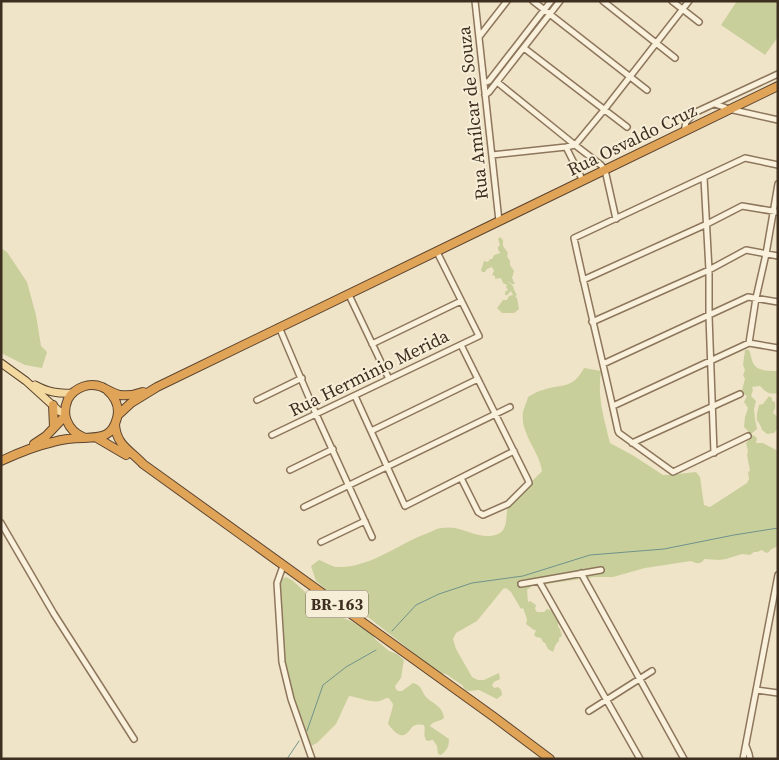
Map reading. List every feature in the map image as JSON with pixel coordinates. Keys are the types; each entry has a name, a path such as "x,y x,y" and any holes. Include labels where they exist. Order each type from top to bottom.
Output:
{"highway":[{"name":"Rua Osvaldo Cruz","path":"157,387 778,86"},
{"path":"72,393 86,385 97,386 117,394 130,395 139,394 157,387"},
{"path":"118,415 131,403 157,387"},
{"path":"96,438 106,434 115,424 118,415 116,401 107,390"},
{"name":"BR-163","path":"1,461 29,448 46,436 65,415 66,404 72,393"},
{"path":"53,405 54,427"},
{"path":"65,415 72,430 85,438"},
{"name":"BR-163","path":"115,424 115,432 120,442 143,464 532,744 550,759"},
{"name":"BR-163","path":"29,448 60,440 96,438 143,464"}],"main road":[{"path":"1,363 26,381 65,415"},
{"path":"26,381 57,394 72,393"}],"street":[{"name":"Rua Amílcar de Souza","path":"475,1 499,221"},
{"path":"479,37 508,1"},
{"path":"533,1 647,90"},
{"path":"484,83 488,81 551,1"},
{"path":"485,95 560,1"},
{"path":"603,1 675,58"},
{"path":"672,1 699,22"},
{"path":"492,155 575,145 689,1"},
{"path":"524,48 627,127"},
{"path":"684,132 686,122 694,113 778,74"},
{"path":"497,82 601,165 605,170 616,219"},
{"path":"715,104 778,120"},
{"path":"566,147 583,181"},
{"path":"748,436 672,472 618,431 574,238 745,158 778,165"},
{"path":"704,178 709,270 710,362 714,453"},
{"path":"749,343 756,298 775,211 778,184"},
{"path":"583,280 707,224 742,206 775,211"},
{"path":"592,322 709,270 746,250 778,256"},
{"path":"372,344 461,300 437,252"},
{"path":"349,294 389,380"},
{"path":"603,364 748,297 778,302"},
{"name":"Rua Herminio Merida","path":"272,435 479,336 461,300"},
{"path":"279,327 372,537"},
{"path":"612,406 749,343 778,348"},
{"path":"461,345 528,480 527,484 508,504 483,515 478,512 461,478"},
{"path":"257,400 302,378"},
{"path":"371,431 478,379"},
{"path":"632,443 740,394"},
{"path":"355,396 405,506 514,451"},
{"path":"304,507 510,407"},
{"path":"290,470 332,449"},
{"path":"321,542 365,521"},
{"path":"1,523 54,614 134,739"},
{"path":"283,566 277,583 282,662 312,759"},
{"path":"521,584 601,570"},
{"path":"580,574 684,759"},
{"path":"743,759 778,575"},
{"path":"539,581 640,759"},
{"path":"589,712 652,671"},
{"path":"756,690 778,693"},
{"path":"746,746 750,759"}],"green space":[{"path":"737,1 778,1 778,37 765,55 721,25"},
{"path":"500,237 503,240 503,246 508,253 510,265 514,271 512,278 515,284 507,281 513,286 517,295 515,296 519,309 514,313 502,313 497,308 503,300 507,300 509,296 513,295 511,291 505,295 505,292 508,290 507,285 503,283 501,278 495,279 495,276 492,275 494,271 492,267 485,272 481,270 484,261 488,262 494,255 500,253 498,250 500,245 498,239"},
{"path":"1,248 7,252 27,282 36,315 41,346 47,352 42,368 25,365 1,353"},
{"path":"745,350 749,350 753,363 757,368 766,371 778,370 778,393 768,393 760,386 752,387 751,396 756,401 754,409 757,429 751,434 744,427 748,408 744,402 747,396 742,390 745,379 743,365"},
{"path":"584,368 601,371 600,390 603,416 610,443 663,475 696,472 700,477 704,505 710,507 747,483 749,479 748,472 750,471 746,443 753,435 757,438 756,443 763,443 778,451 778,546 766,553 762,550 750,555 742,554 726,559 704,559 698,563 691,561 645,568 613,577 594,577 532,586 527,590 528,602 530,601 536,605 535,609 537,612 544,612 547,609 554,611 558,616 556,618 559,622 558,626 562,636 559,638 553,652 548,649 541,638 534,635 536,630 526,624 527,619 523,608 521,609 511,592 506,588 503,589 477,621 456,633 453,639 456,649 472,677 484,680 499,673 500,679 492,685 494,688 498,687 502,691 502,695 497,699 479,690 466,690 446,674 439,673 368,617 329,592 316,581 311,566 319,560 337,567 363,563 440,528 456,528 484,536 491,536 501,532 505,526 508,506 542,471 524,428 523,412 528,397 541,390 571,383 580,375"},
{"path":"769,396 775,402 773,413 778,417 778,428 774,433 767,434 762,430 757,416 759,405 763,404"},
{"path":"286,577 333,614 351,621 362,628 369,629 375,639 389,651 397,654 404,660 401,678 395,686 396,689 402,691 413,683 416,684 426,697 442,711 444,718 430,726 449,739 446,750 441,755 438,754 437,746 433,740 427,741 424,735 424,725 412,727 404,735 399,735 394,731 388,724 393,704 388,698 380,701 369,701 349,696 336,724 317,743 311,746 293,700 285,668 279,608 280,580"}],"waterway":[{"path":"392,631 416,605 439,594 472,583 523,576 590,555 664,549 778,528"},
{"path":"307,731 323,685 346,667 376,650"},
{"path":"287,759 299,741"}]}
